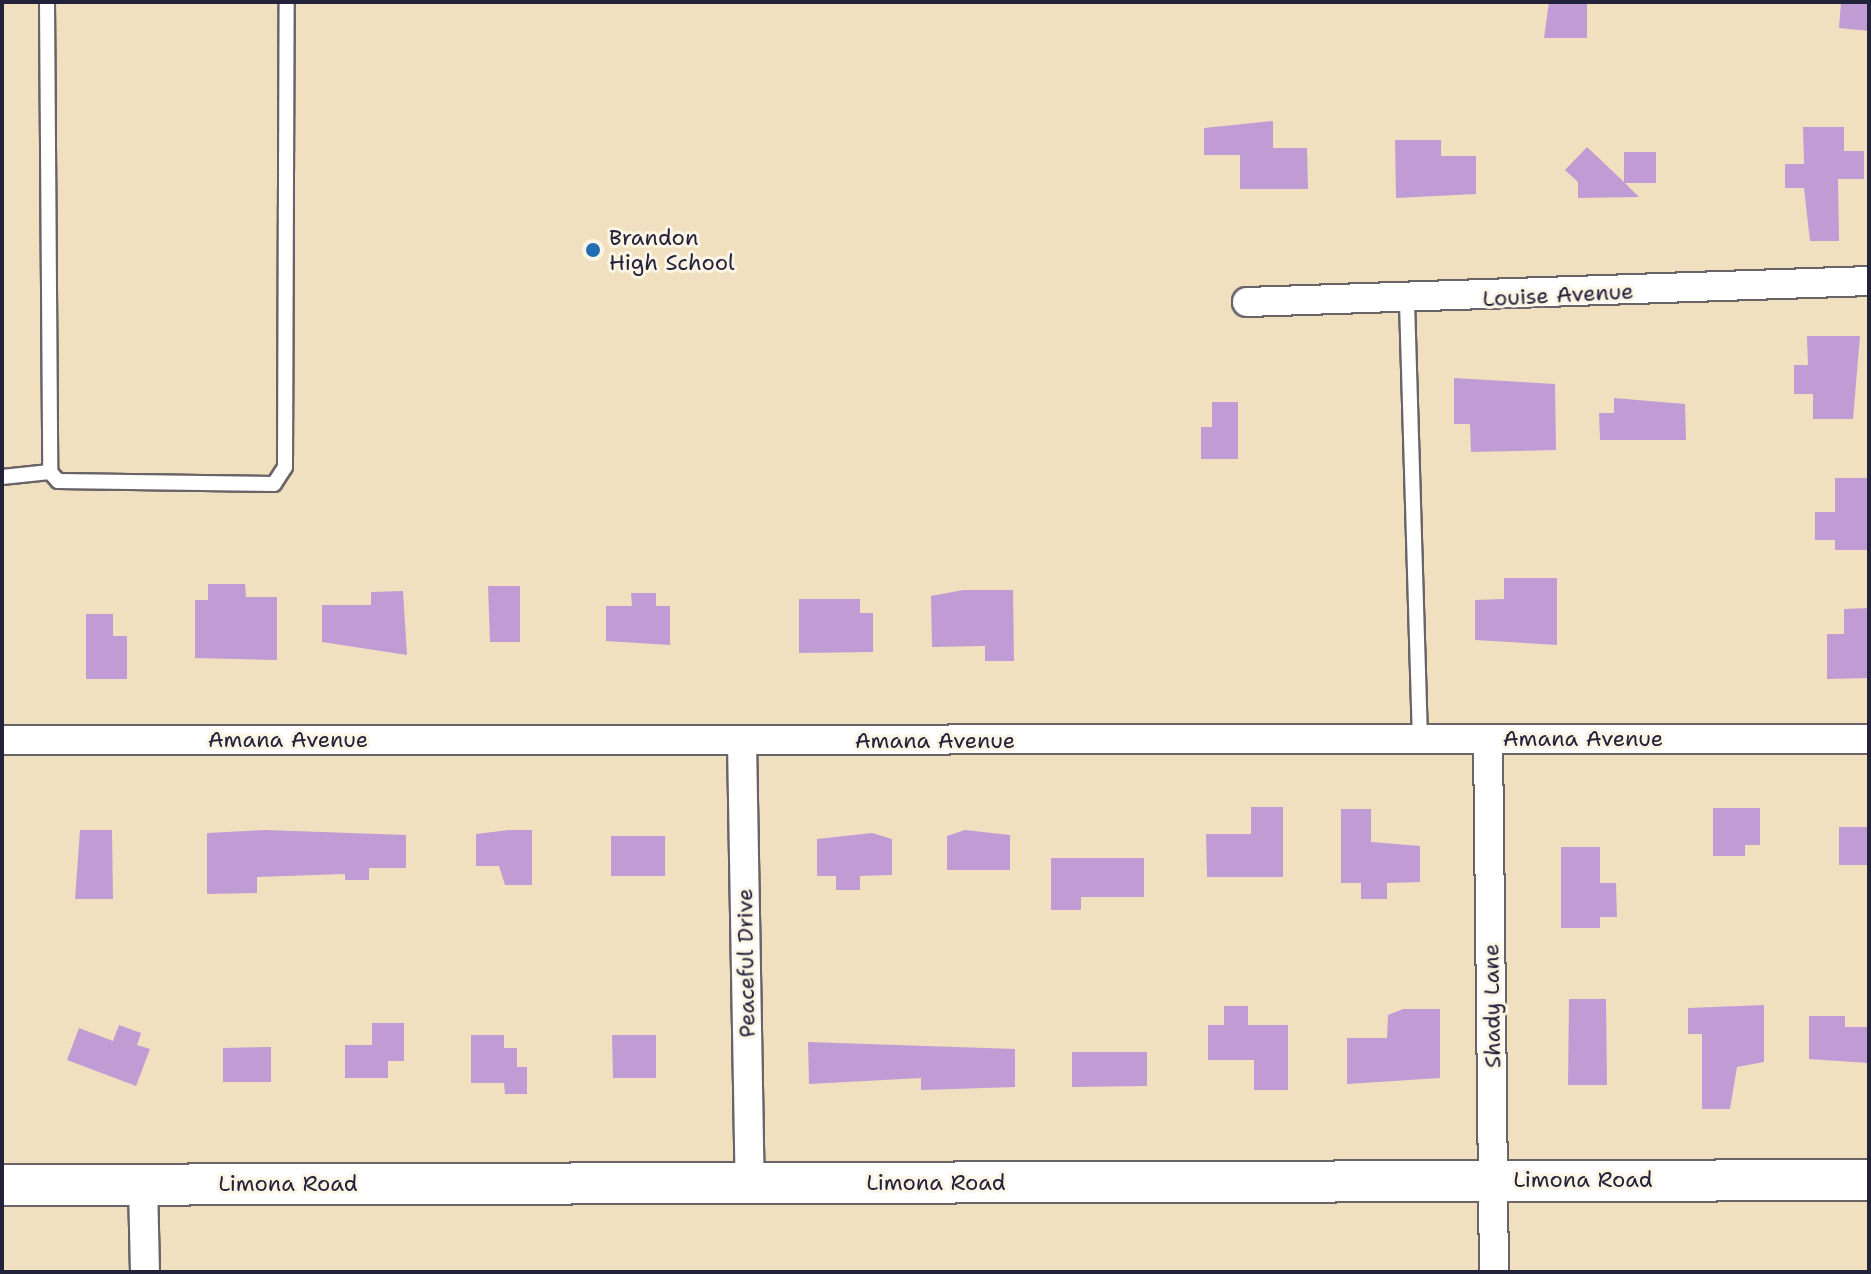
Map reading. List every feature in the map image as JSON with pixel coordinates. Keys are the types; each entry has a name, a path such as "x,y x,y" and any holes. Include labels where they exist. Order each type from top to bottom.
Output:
{"street":[{"name":"Louise Avenue","path":"1247,302 1407,302 1869,281"},
{"name":"Shady Lane","path":"1488,739 1494,1272"},
{"name":"Amana Avenue","path":"2,740 1869,739"},
{"name":"Peaceful Drive","path":"742,742 750,1184"},
{"name":"Limona Road","path":"2,1185 1869,1180"},
{"path":"143,1184 145,1272"}],"lane":[{"path":"47,2 50,472 58,481 274,484 285,467 287,2"},
{"path":"1407,302 1420,739"},
{"path":"2,477 50,472"}],"building":[{"path":"1549,2 1587,2 1587,38 1544,38"},
{"path":"1841,2 1869,2 1869,31 1839,28"},
{"path":"1273,121 1273,148 1307,148 1308,189 1240,189 1240,155 1204,155 1204,128"},
{"path":"1803,127 1844,127 1844,151 1864,151 1864,179 1838,179 1839,241 1810,241 1804,188 1785,188 1785,164 1804,164"},
{"path":"1395,140 1441,140 1441,156 1476,156 1476,194 1396,198"},
{"path":"1587,147 1624,182 1624,152 1656,152 1656,183 1625,183 1639,197 1578,198 1578,182 1565,170"},
{"path":"1807,336 1860,336 1853,419 1813,419 1813,394 1794,394 1794,365 1808,365"},
{"path":"1454,378 1555,384 1556,450 1471,452 1470,424 1454,424"},
{"path":"1614,398 1685,404 1686,440 1600,440 1599,413 1614,413"},
{"path":"1212,402 1238,402 1238,459 1201,459 1201,427 1212,427"},
{"path":"1835,478 1869,478 1869,550 1835,550 1835,540 1815,540 1815,512 1835,512"},
{"path":"1504,578 1557,578 1557,645 1475,640 1475,600 1504,599"},
{"path":"208,584 245,584 246,597 277,597 277,660 195,658 195,600 208,600"},
{"path":"488,586 520,586 520,642 490,642"},
{"path":"963,590 1013,590 1014,661 985,661 985,646 932,647 931,596"},
{"path":"403,591 407,655 322,642 322,605 371,605 371,592"},
{"path":"631,593 656,593 656,606 670,606 670,645 606,641 606,606 632,606"},
{"path":"799,599 860,599 860,613 873,613 873,652 799,653"},
{"path":"1869,608 1869,678 1827,679 1827,634 1844,634 1844,609"},
{"path":"86,614 113,614 113,636 127,636 127,679 86,679"},
{"path":"1251,807 1283,807 1283,877 1207,877 1206,834 1251,834"},
{"path":"1713,808 1760,808 1760,845 1745,845 1745,856 1713,856"},
{"path":"1341,809 1371,809 1371,842 1420,846 1420,882 1387,883 1387,899 1361,899 1361,883 1341,883"},
{"path":"1839,827 1869,827 1869,865 1839,865"},
{"path":"80,830 112,830 113,899 75,899"},
{"path":"265,830 406,835 406,868 369,868 369,880 345,880 345,874 257,877 257,893 207,894 207,833"},
{"path":"532,830 532,885 505,885 499,866 476,866 476,834"},
{"path":"965,830 1010,835 1010,870 947,870 947,836"},
{"path":"872,833 892,839 892,875 860,876 860,890 836,890 836,876 817,876 817,839"},
{"path":"611,836 665,836 665,876 611,876"},
{"path":"1561,847 1600,847 1600,883 1616,883 1617,917 1600,917 1600,928 1561,928"},
{"path":"1051,858 1144,858 1144,897 1081,897 1081,910 1051,910"},
{"path":"1569,999 1606,999 1607,1085 1568,1085"},
{"path":"1764,1005 1764,1062 1737,1067 1730,1109 1702,1109 1702,1034 1688,1034 1688,1008"},
{"path":"1224,1006 1248,1006 1248,1025 1288,1025 1288,1090 1254,1090 1254,1060 1208,1060 1208,1025 1224,1025"},
{"path":"1403,1009 1440,1009 1440,1078 1347,1084 1347,1038 1387,1038 1388,1015"},
{"path":"1809,1016 1845,1016 1845,1027 1868,1027 1868,1063 1809,1059"},
{"path":"372,1023 404,1023 404,1061 388,1061 388,1078 345,1078 345,1045 372,1045"},
{"path":"119,1025 141,1033 137,1045 150,1049 136,1086 67,1060 79,1028 113,1041"},
{"path":"471,1035 504,1035 504,1048 517,1048 517,1067 527,1067 527,1094 505,1094 504,1083 471,1083"},
{"path":"612,1035 656,1035 656,1078 613,1078"},
{"path":"808,1042 1015,1049 1015,1087 921,1090 921,1078 809,1084"},
{"path":"271,1047 271,1082 223,1082 223,1048"},
{"path":"1072,1052 1147,1052 1147,1086 1072,1087"}],"place":[{"name":"Brandon High School","path":"593,250"}]}
